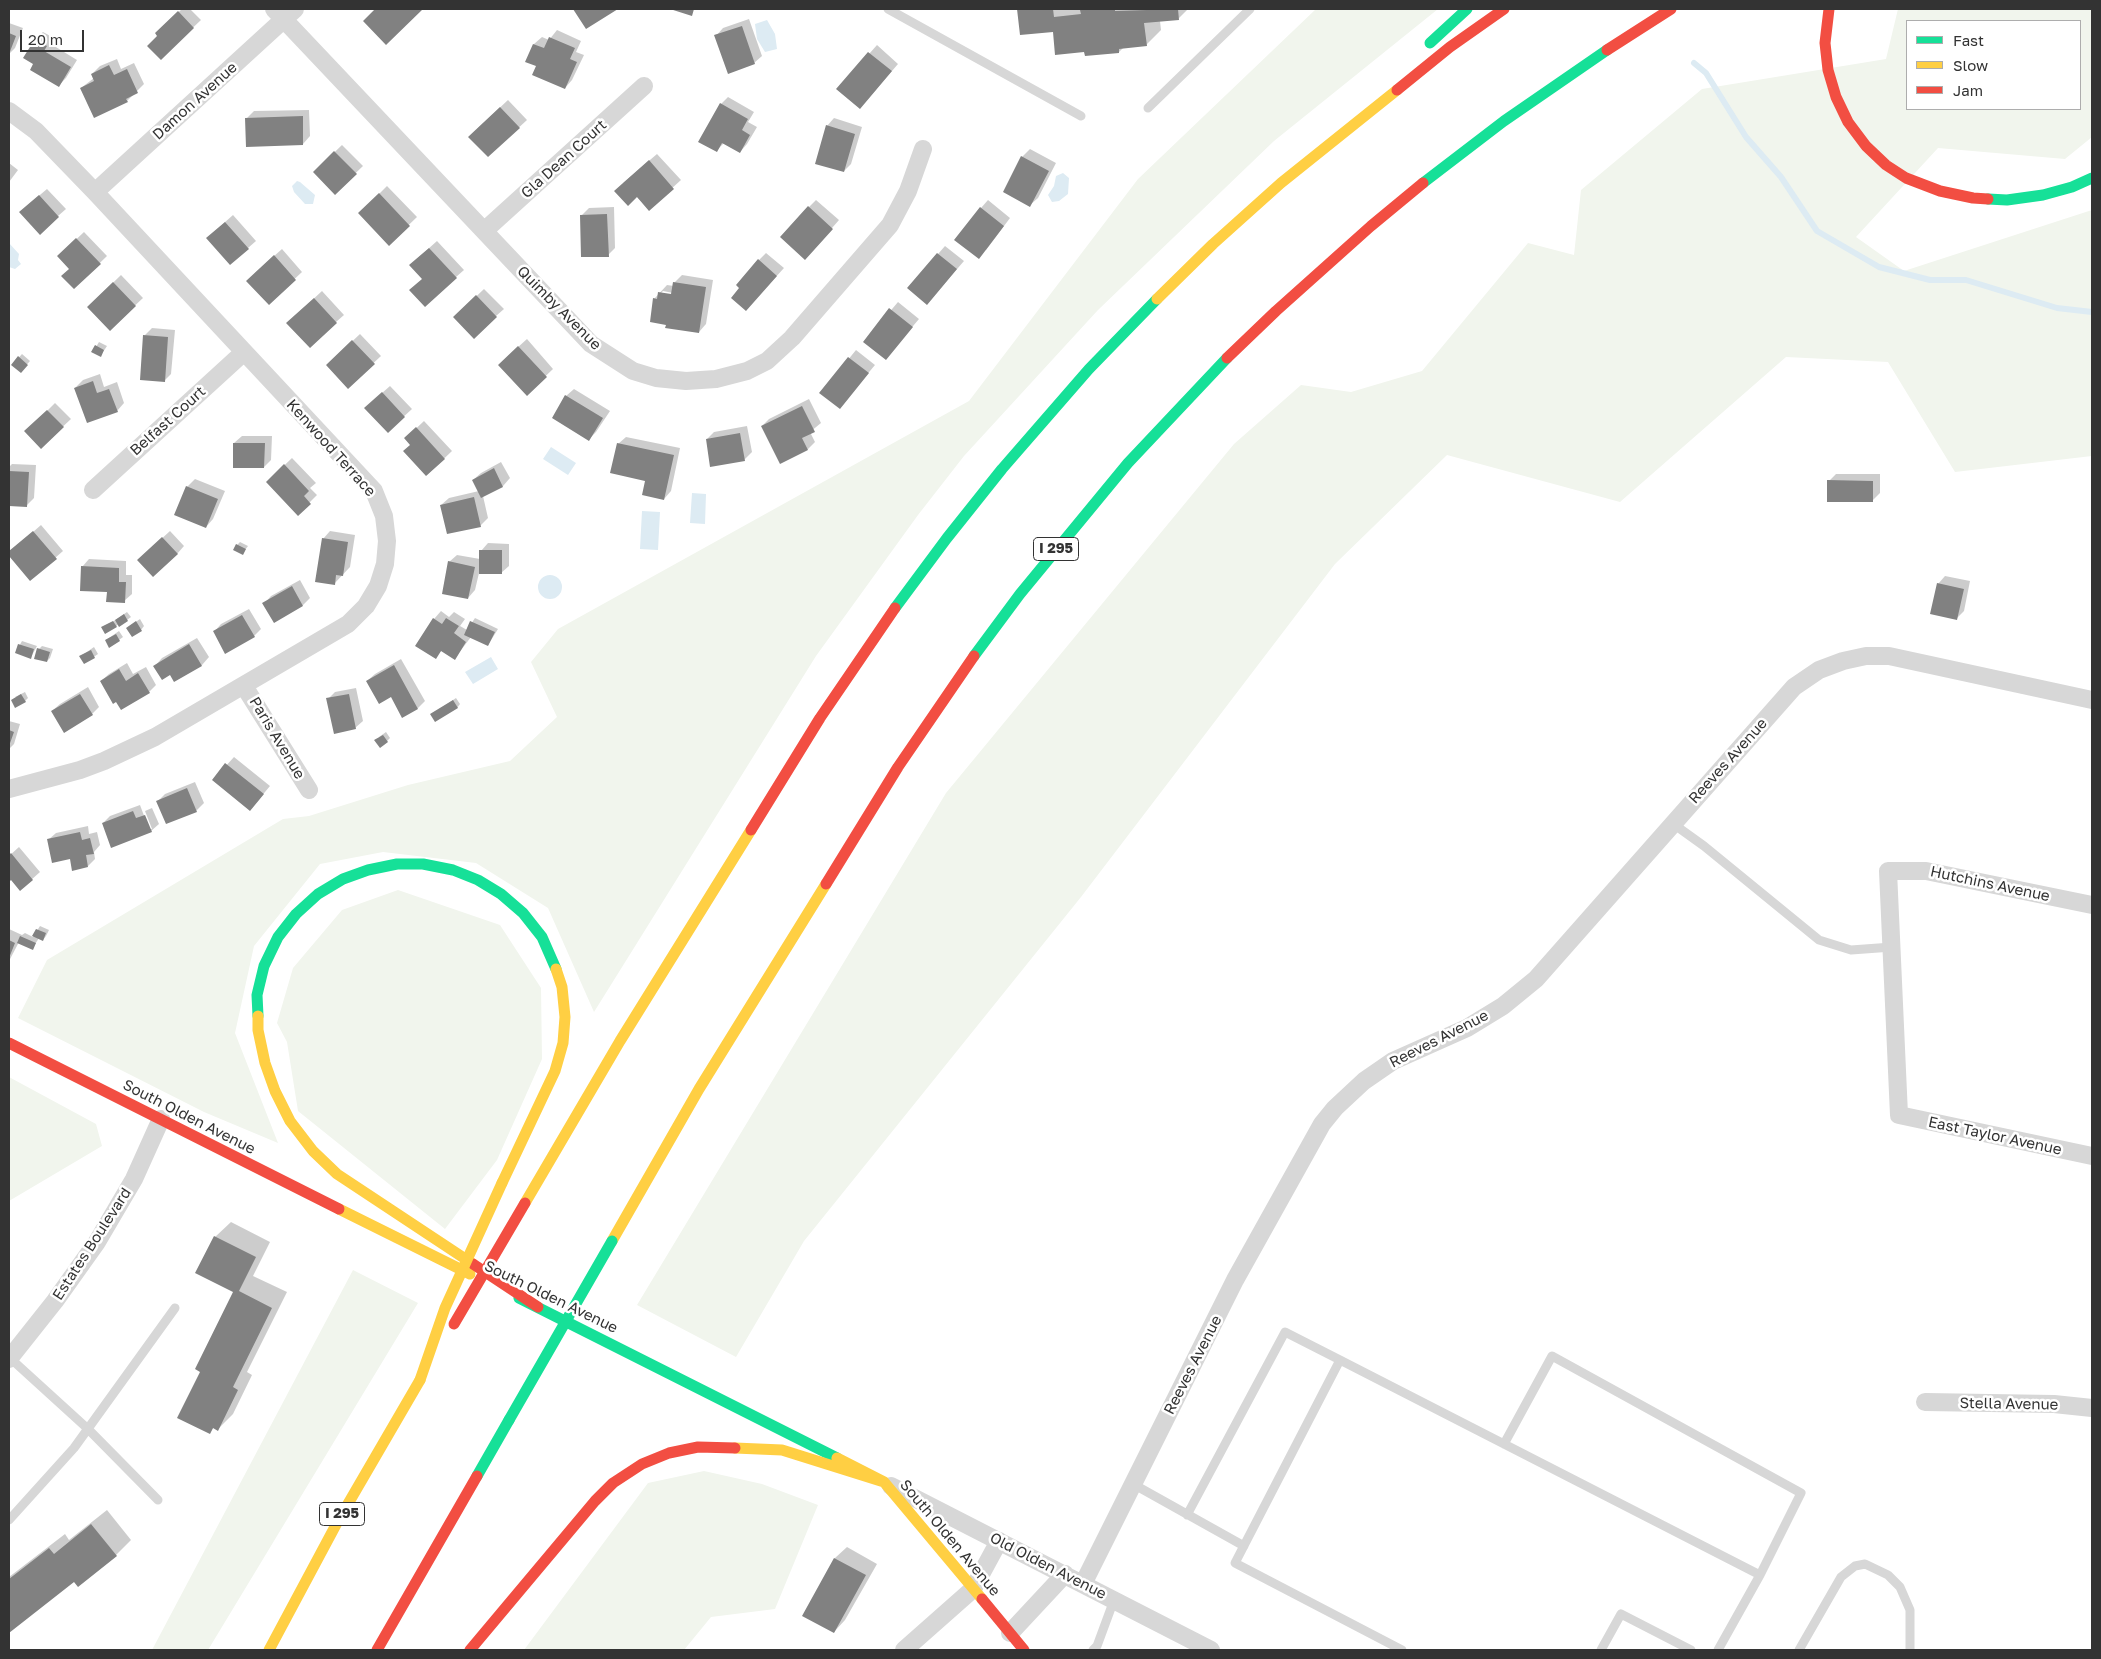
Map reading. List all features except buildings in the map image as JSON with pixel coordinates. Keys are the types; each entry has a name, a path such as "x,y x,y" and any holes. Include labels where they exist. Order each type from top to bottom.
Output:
{"main road":[{"path":"1420,53 1468,9"},
{"name":"I 295","path":"269,1650 338,1522 620,1041 815,726 895,608 947,538 1002,469 1089,370 1213,244 1281,183 1450,47 1504,9"},
{"name":"I 295","path":"378,1650 699,1089 898,767 969,662 1073,528 1128,463 1215,370 1276,311 1371,226 1504,121 1609,48 1671,9"},
{"path":"1829,9 1826,43 1828,70 1836,97 1848,122 1866,146 1886,165 1906,178 1940,191 1973,198 2006,200 2043,195 2072,187 2092,178"},
{"path":"1281,183 1392,79"},
{"path":"420,1380 445,1308 502,1182 555,1072 563,1043 565,1017 562,988 554,962 542,937 523,914 501,894 478,880 453,870 423,864 397,864 368,870 343,879 318,894 296,914 278,937 264,966 258,995 258,1030 265,1063 274,1091 296,1129 313,1151 337,1174 538,1307"},
{"name":"South Olden Avenue","path":"9,1043 884,1482 1024,1650"},
{"path":"470,1650 595,1501 613,1484 651,1460 669,1453 698,1447 782,1450 884,1482"}],"street":[{"name":"Damon Avenue","path":"95,192 285,12"},
{"name":"Quimby Avenue","path":"285,12 484,231 591,344 613,360 633,371 656,378 686,381 716,379 747,372 767,361 792,338 890,225 908,191 924,149"},
{"name":"Gla Dean Court","path":"484,231 644,86"},
{"name":"Kenwood Terrace","path":"9,111 36,131 95,192 374,491 384,516 387,541 385,564 378,586 366,606 348,624 155,737 80,770 9,789"},
{"name":"Belfast Court","path":"93,490 244,352"},
{"name":"Reeves Avenue","path":"1083,1584 1235,1280 1322,1124 1335,1108 1364,1081 1393,1061 1467,1028 1503,1006 1536,979 1794,687 1819,670 1842,660 1866,656 1889,656 2092,700"},
{"name":"Paris Avenue","path":"244,686 309,790"},
{"name":"Hutchins Avenue","path":"1892,947 1888,871 1926,870 2092,905"},
{"name":"East Taylor Avenue","path":"1892,947 1898,1115 2092,1156"},
{"name":"Estates Boulevard","path":"9,1359 56,1301 97,1242 134,1179 161,1120"},
{"name":"Stella Avenue","path":"1926,1402 2054,1404 2092,1408"},
{"name":"Old Olden Avenue","path":"884,1482 1065,1574 1205,1649"},
{"path":"904,1650 973,1589 999,1541"},
{"path":"1010,1633 1065,1574"}],"lane":[{"path":"888,9 1081,116"},
{"path":"1148,108 1250,9"},
{"path":"1672,823 1704,846 1819,940 1852,950 1892,947"},
{"path":"9,1520 74,1448 175,1308"},
{"path":"1188,1515 1285,1332 1760,1574"},
{"path":"1504,1444 1552,1356 1801,1493 1760,1574 1718,1650"},
{"path":"9,1359 88,1429 158,1500"},
{"path":"1340,1360 1235,1563 1402,1650"},
{"path":"1133,1484 1244,1546"},
{"path":"1799,1650 1841,1577 1855,1566 1865,1564 1888,1575 1900,1587 1910,1610 1910,1650"},
{"path":"1097,1649 1114,1600"},
{"path":"1600,1650 1620,1614 1691,1650"}],"shaded area":[{"path":"1316,9 1438,9 1274,141 1098,310 964,456 918,515 816,656 594,1012 548,908 476,863 383,852 320,864 254,946 235,1033 278,1143 204,1112 18,1018 47,960 283,819 309,816 408,785 510,761 557,717 531,662 558,629 969,401 1138,179"},
{"path":"1898,9 2092,9 2092,137 2065,159 1938,148 1856,237 1904,271 2092,210 2092,456 1955,472 1888,362 1786,357 1620,502 1447,455 1335,564 1081,897 804,1241 736,1357 637,1305 946,793 1234,444 1301,385 1351,392 1422,371 1528,243 1574,255 1581,190 1702,89 1886,59"},
{"path":"767,20 775,34 777,49 765,52 757,39 755,24"},
{"path":"1063,173 1069,178 1068,194 1059,201 1052,202 1048,195 1054,186 1056,176"},
{"path":"297,181 315,195 313,204 305,204 294,192 292,186"},
{"path":"9,243 19,254 18,260 21,264 15,269 9,267"},
{"path":"551,447 576,463 568,475 543,459"},
{"path":"692,493 706,494 705,524 690,523"},
{"path":"642,511 660,512 658,550 640,549"},
{"path":"550,575 559,578 562,587 559,596 550,599 541,596 538,587 541,578"},
{"path":"491,657 498,669 473,684 465,672"},
{"path":"398,890 500,925 541,988 542,1059 497,1160 445,1229 298,1111 287,1042 277,1023 293,968 342,910"},
{"path":"9,1077 96,1124 102,1146 9,1201"},
{"path":"353,1270 418,1303 208,1650 152,1650"},
{"path":"704,1471 762,1484 818,1505 775,1609 711,1617 684,1650 524,1650 648,1483"}],"waterway":[{"path":"1694,63 1706,73 1746,137 1781,177 1817,231 1879,267 1930,280 1966,280 2057,308 2092,312"}],"traffic: fast":[{"path":"1430,43 1467,9"},
{"path":"1423,183 1504,121 1607,50"},
{"path":"1988,199 2007,200 2043,195 2072,187 2092,178"},
{"path":"895,608 1002,469 1089,369 1157,299"},
{"path":"974,656 1020,594 1128,463 1227,358"},
{"path":"258,1016 257,995 264,966 278,937 296,914 318,894 343,879 368,870 397,864 423,864 453,870 478,880 501,894 523,913 542,937 556,969"},
{"path":"509,1420 612,1241"},
{"path":"519,1298 837,1458"},
{"path":"477,1476 509,1420"}],"traffic: slow":[{"path":"1157,299 1213,244 1281,183 1397,90"},
{"path":"525,1203 620,1041 751,830"},
{"path":"612,1241 699,1089 826,884"},
{"path":"502,1183 555,1071 563,1043 565,1017 562,987 556,969"},
{"path":"258,1016 258,1030 265,1063 275,1091 290,1121 313,1151 337,1174 473,1264"},
{"path":"420,1380 445,1308 502,1183"},
{"path":"339,1209 470,1274"},
{"path":"269,1650 338,1521 420,1380"},
{"path":"735,1448 782,1450 884,1482"},
{"path":"837,1458 884,1482 982,1599"}],"traffic: jam":[{"path":"1397,90 1450,47 1504,9"},
{"path":"1607,50 1671,9"},
{"path":"1829,9 1825,43 1828,70 1836,97 1848,122 1866,146 1886,165 1906,178 1940,191 1988,199"},
{"path":"1227,358 1276,311 1371,226 1423,183"},
{"path":"751,830 820,718 895,608"},
{"path":"826,884 898,767 974,656"},
{"path":"9,1043 339,1209"},
{"path":"454,1324 525,1203"},
{"path":"473,1264 538,1307"},
{"path":"470,1650 595,1501 613,1483 642,1464 669,1453 698,1447 735,1448"},
{"path":"377,1650 477,1476"},
{"path":"982,1599 1024,1650"}]}
